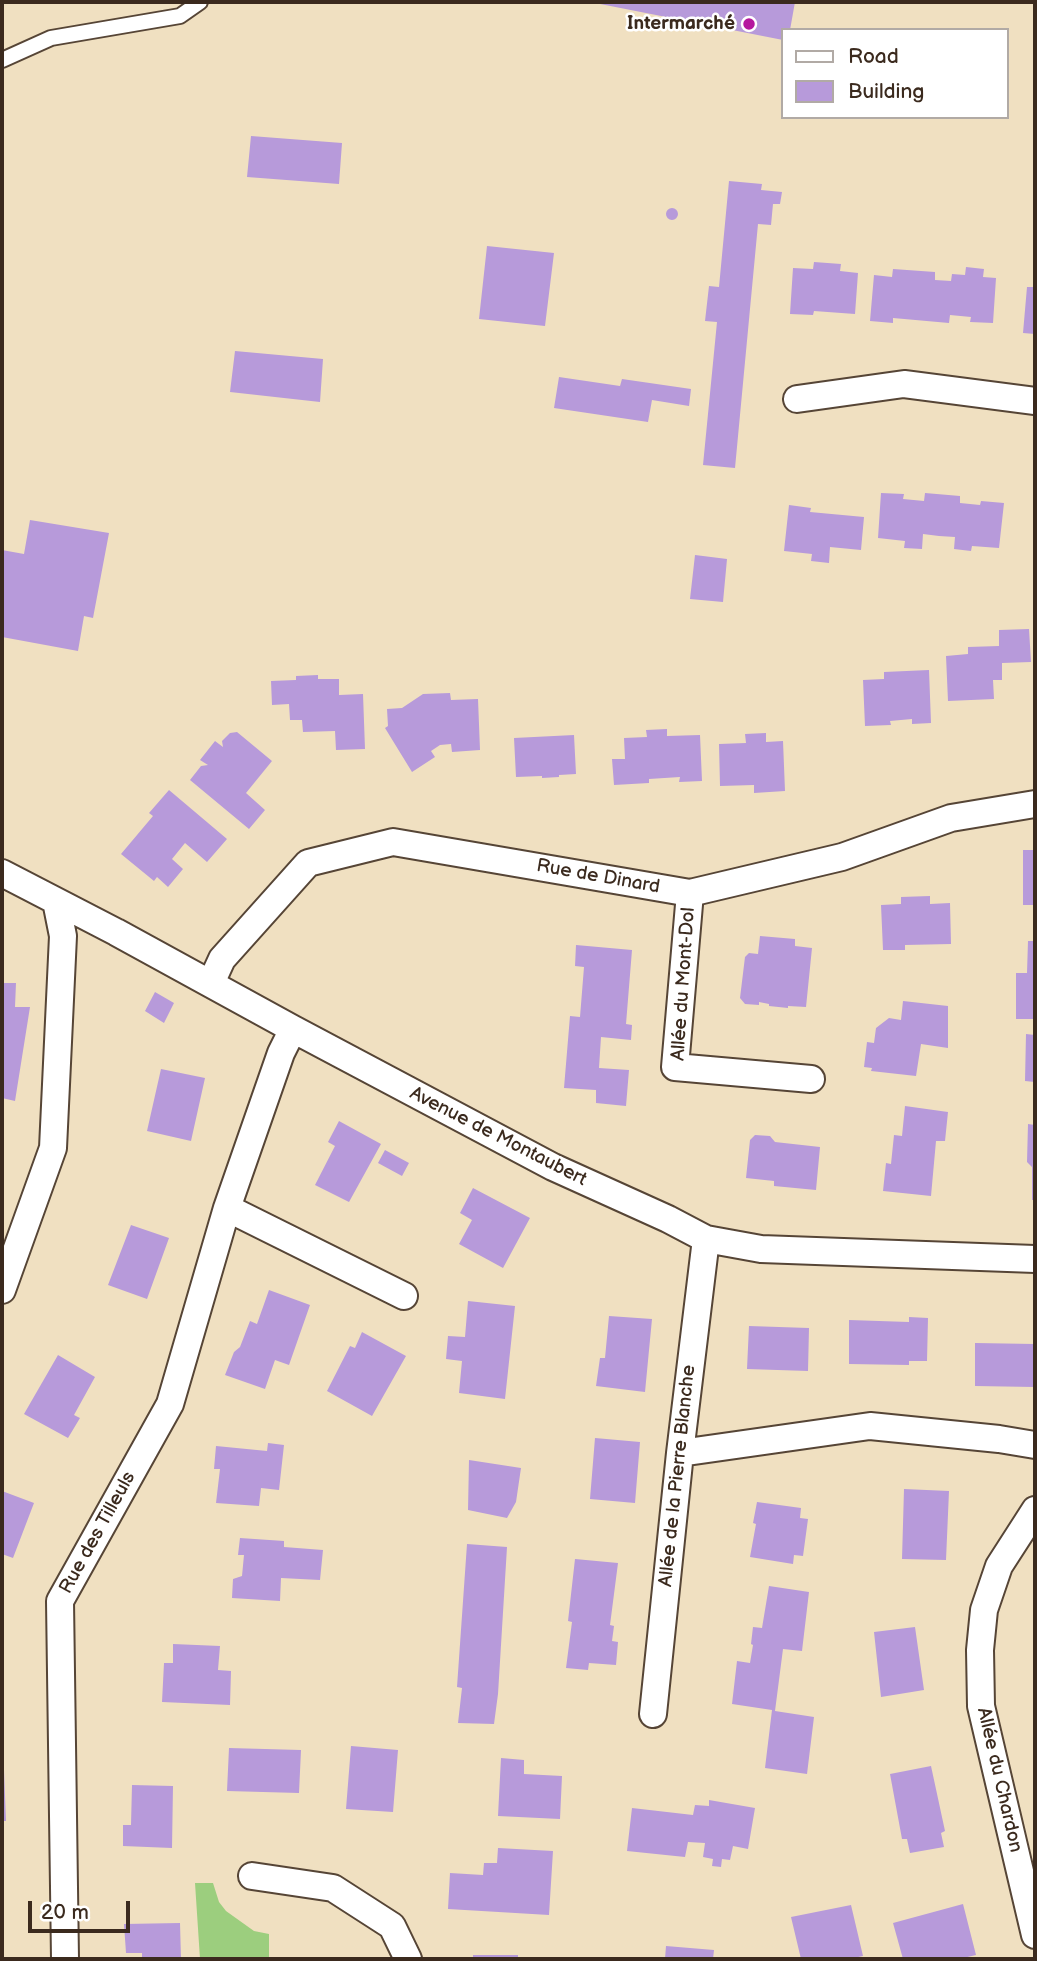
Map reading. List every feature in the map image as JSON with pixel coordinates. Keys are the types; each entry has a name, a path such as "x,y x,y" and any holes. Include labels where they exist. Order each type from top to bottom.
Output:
{"street":[{"path":"797,399 904,384 1035,401"},
{"name":"Rue de Dinard","path":"211,983 222,959 307,863 393,842 690,893 842,857 951,818 1035,804"},
{"name":"Avenue de Montaubert","path":"2,873 553,1167 706,1239 761,1249 1035,1259"},
{"name":"Allée du Mont-Dol","path":"690,893 675,1067 811,1079"},
{"path":"2,1290 52,1148 63,936 56,901"},
{"name":"Rue des Tilleuls","path":"65,1959 60,1601 170,1404 228,1208 281,1053 293,1029"},
{"path":"228,1208 404,1296"},
{"name":"Allée de la Pierre Blanche","path":"653,1714 680,1453 706,1239"},
{"path":"680,1453 870,1426 1035,1445"},
{"name":"Allée du Chardon","path":"1035,1510 999,1566 984,1610 980,1650 981,1706 1035,1935"},
{"path":"252,1876 333,1888 392,1926 408,1959"}],"lane":[{"path":"2,60 51,38 180,16 200,2"}],"green space":[{"path":"195,1883 213,1883 219,1902 226,1911 254,1931 269,1934 269,1959 200,1959"}],"building":[{"name":"Intermarché","path":"590,2 795,2 790,28 782,28 782,40"},
{"path":"251,136 342,143 339,184 247,177"},
{"path":"729,181 762,184 761,190 782,192 780,204 773,204 771,225 758,224 735,468 703,465 717,322 705,321 709,286 719,287"},
{"path":"667,209 677,209 677,219 667,219"},
{"path":"487,246 554,253 545,326 479,319"},
{"path":"814,262 841,264 840,271 858,273 855,314 814,311 813,315 790,314 793,268 813,269"},
{"path":"966,267 984,269 983,277 996,278 993,323 970,322 971,317 950,315 949,323 893,318 893,323 870,321 874,275 892,277 893,269 935,272 935,280 951,281 952,274 965,275"},
{"path":"1027,287 1035,287 1035,334 1023,333"},
{"path":"235,351 323,359 320,402 230,392"},
{"path":"559,377 620,386 622,379 691,389 689,406 652,400 648,422 554,408"},
{"path":"881,493 904,494 903,499 924,501 925,493 960,496 960,503 1004,503 999,548 972,546 971,551 954,549 955,537 923,534 922,549 904,548 905,541 878,538"},
{"path":"789,505 811,508 810,512 864,517 861,550 830,547 829,563 811,561 812,554 784,551"},
{"path":"30,520 109,533 93,618 84,616 78,651 2,637 2,550 24,554"},
{"path":"695,555 727,559 723,602 690,599"},
{"path":"1029,629 1031,662 1002,663 1002,680 993,680 994,699 948,701 946,656 968,654 968,647 999,646 999,630"},
{"path":"929,670 931,723 912,724 912,719 890,721 891,725 865,726 863,680 884,679 884,672"},
{"path":"318,675 318,679 339,679 339,695 363,694 365,749 336,750 335,731 303,732 302,720 290,720 289,704 272,705 271,681 296,680 296,676"},
{"path":"450,693 451,700 478,699 480,750 452,752 451,744 440,745 431,751 435,757 412,772 385,728 388,726 387,709 402,708 423,694"},
{"path":"667,729 667,736 700,735 702,781 679,782 680,777 649,779 649,783 614,785 612,759 625,759 624,738 647,737 646,730"},
{"path":"237,732 272,761 246,793 265,810 249,829 190,780 201,766 208,765 200,760 215,741 223,747 222,741 230,733"},
{"path":"766,733 766,742 783,741 785,791 754,793 754,785 720,786 719,744 746,743 745,734"},
{"path":"574,735 576,774 542,778 516,777 514,738"},
{"path":"169,790 227,839 207,862 185,843 172,859 183,869 168,887 157,877 154,881 121,854 153,816 149,813"},
{"path":"1023,850 1035,850 1035,905 1023,905"},
{"path":"930,896 930,904 950,903 951,944 905,945 905,950 883,950 881,905 901,904 901,897"},
{"path":"760,936 795,939 795,946 812,948 806,1007 769,1006 759,1002 759,1005 745,1004 740,998 745,957 749,953 758,954"},
{"path":"1028,941 1035,941 1035,1019 1016,1019 1016,973 1027,973"},
{"path":"576,945 632,950 626,1024 632,1025 631,1040 601,1037 599,1068 629,1070 626,1106 596,1103 596,1090 564,1088 570,1016 580,1017 584,967 575,966"},
{"path":"2,983 16,983 15,1007 30,1007 15,1101 2,1098"},
{"path":"155,992 174,1003 164,1023 145,1011"},
{"path":"903,1001 948,1006 948,1048 921,1044 916,1076 871,1071 872,1068 864,1067 867,1042 874,1043 876,1028 889,1018 901,1020"},
{"path":"1026,1034 1035,1035 1035,1082 1025,1081"},
{"path":"161,1069 205,1078 191,1141 147,1131"},
{"path":"905,1106 948,1112 945,1141 936,1141 931,1196 883,1191 886,1163 891,1164 894,1135 902,1136"},
{"path":"339,1121 381,1144 349,1202 315,1185 335,1146 328,1142"},
{"path":"1028,1124 1035,1125 1035,1200 1032,1200 1032,1167 1027,1162"},
{"path":"755,1135 770,1136 775,1142 820,1147 816,1190 774,1186 774,1181 746,1178 750,1140"},
{"path":"385,1150 409,1163 402,1176 378,1163"},
{"path":"473,1188 530,1218 503,1268 459,1244 472,1220 460,1213"},
{"path":"131,1225 169,1238 147,1299 108,1285"},
{"path":"269,1290 310,1305 289,1365 275,1360 265,1389 225,1375 250,1321 257,1324"},
{"path":"468,1301 515,1306 505,1399 459,1393 462,1361 446,1359 448,1336 465,1337"},
{"path":"609,1316 652,1319 645,1392 596,1386 600,1358 605,1358"},
{"path":"909,1317 928,1318 927,1361 909,1361 909,1365 849,1364 849,1320 909,1322"},
{"path":"749,1326 809,1328 808,1371 747,1369"},
{"path":"362,1332 406,1356 372,1416 327,1391 350,1346 355,1348"},
{"path":"975,1343 1035,1344 1034,1387 975,1386"},
{"path":"58,1355 95,1377 74,1415 80,1418 68,1438 24,1414"},
{"path":"595,1438 640,1442 635,1503 590,1499"},
{"path":"268,1443 284,1445 279,1490 261,1488 259,1506 216,1503 220,1469 214,1469 216,1446 267,1451"},
{"path":"469,1460 521,1468 516,1502 507,1518 468,1510"},
{"path":"904,1489 949,1491 946,1560 902,1559"},
{"path":"2,1491 34,1503 13,1558 2,1554"},
{"path":"757,1502 801,1508 800,1518 808,1519 803,1556 794,1555 793,1564 750,1557"},
{"path":"240,1538 284,1541 284,1547 323,1550 320,1580 281,1578 280,1601 232,1598 233,1579 242,1576 244,1555 238,1555"},
{"path":"467,1544 507,1547 494,1724 458,1723 462,1688 457,1687"},
{"path":"575,1559 618,1563 610,1625 614,1626 612,1641 618,1642 616,1665 589,1663 588,1670 566,1668 572,1622 568,1621"},
{"path":"769,1586 809,1592 802,1651 783,1649 775,1711 814,1717 807,1774 765,1768 772,1710 732,1704 737,1661 750,1663 753,1627 762,1628"},
{"path":"915,1627 924,1690 881,1697 874,1632"},
{"path":"173,1644 220,1646 218,1670 231,1671 230,1705 162,1702 164,1663 173,1663"},
{"path":"351,1746 398,1750 393,1812 346,1809"},
{"path":"229,1748 301,1750 299,1793 227,1791"},
{"path":"501,1758 524,1760 524,1774 562,1776 560,1819 498,1816"},
{"path":"931,1766 945,1831 941,1833 944,1847 910,1853 907,1839 902,1839 890,1774"},
{"path":"4,1770 6,1821 2,1821"},
{"path":"132,1785 173,1786 172,1848 123,1846 123,1825 131,1825"},
{"path":"709,1800 755,1808 748,1849 733,1846 730,1860 722,1859 721,1867 712,1866 713,1859 703,1857 705,1843 688,1842 685,1857 627,1851 632,1808 693,1815 695,1805 709,1806"},
{"path":"498,1848 553,1851 549,1915 448,1909 450,1873 483,1875 484,1863 497,1863"},
{"path":"963,1904 976,1955 959,1959 903,1959 893,1923"},
{"path":"851,1905 863,1956 849,1959 801,1959 791,1917"},
{"path":"180,1923 181,1959 142,1959 142,1953 126,1953 124,1924"},
{"path":"666,1946 714,1950 713,1959 665,1959"},
{"path":"473,1955 518,1955 518,1959 473,1959"}],"place":[{"name":"Intermarché","path":"749,24"}]}
